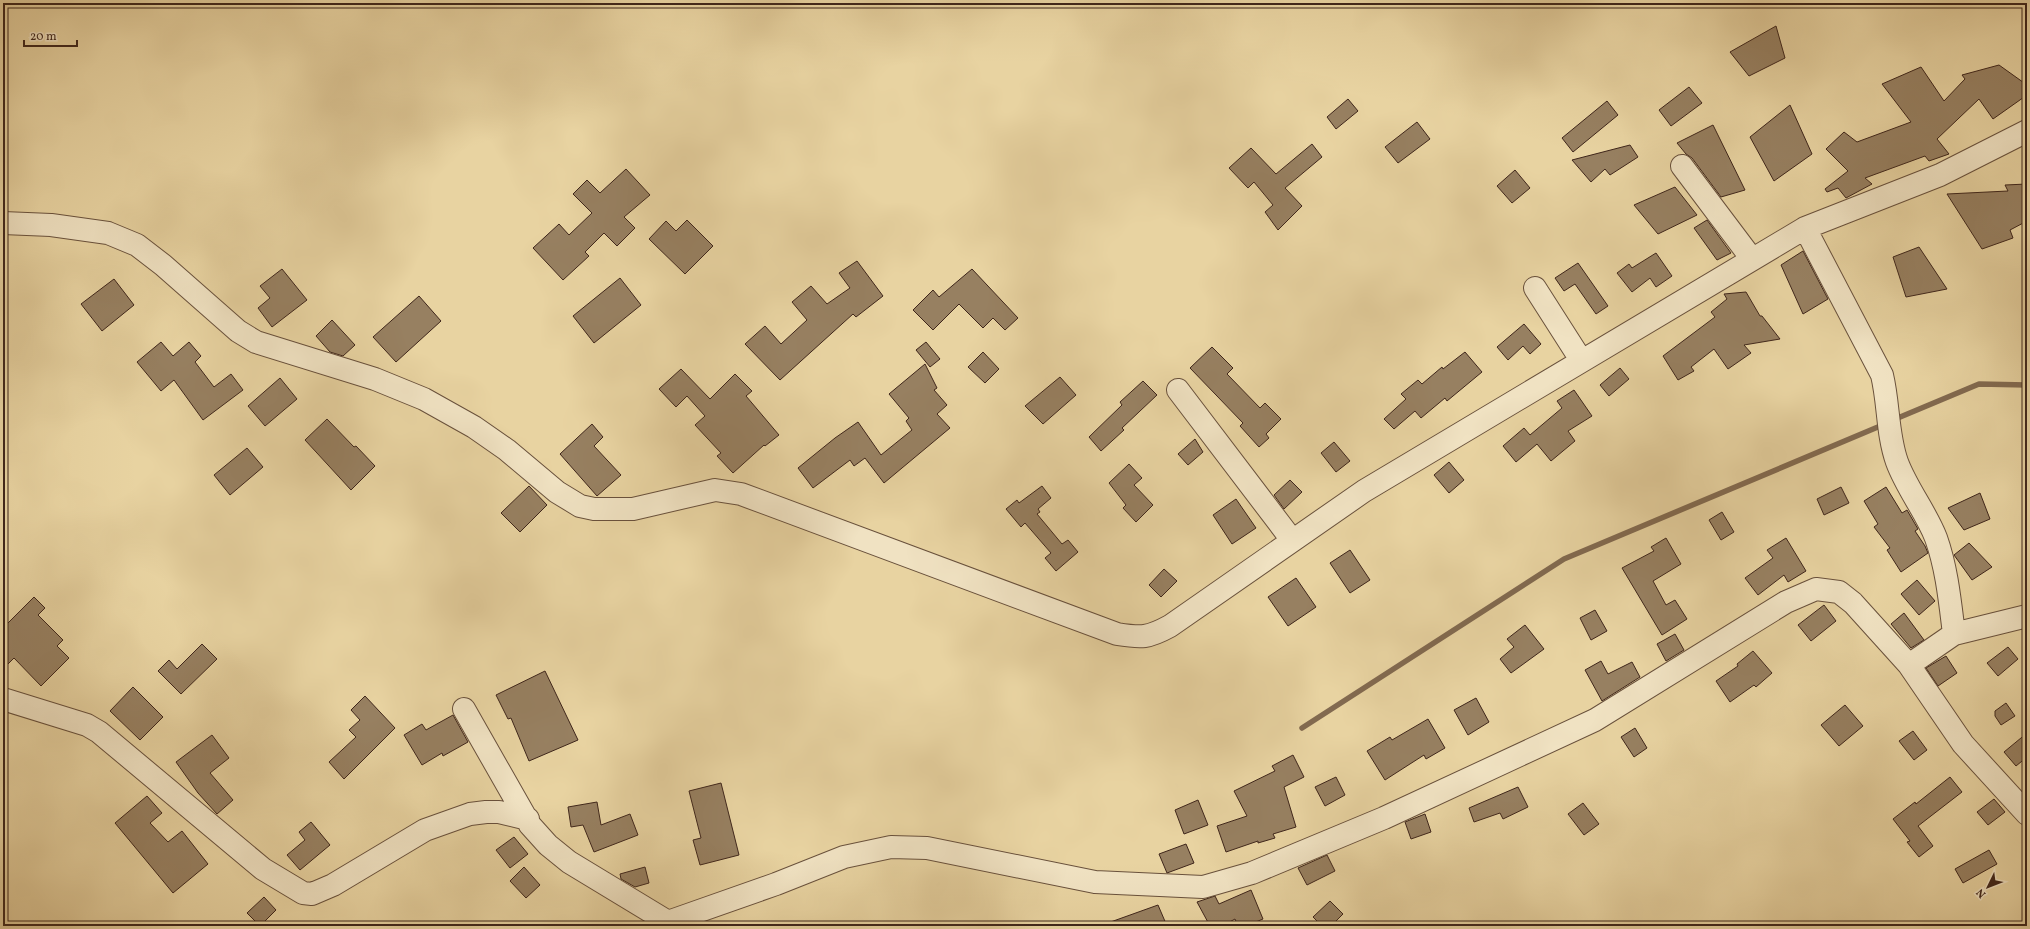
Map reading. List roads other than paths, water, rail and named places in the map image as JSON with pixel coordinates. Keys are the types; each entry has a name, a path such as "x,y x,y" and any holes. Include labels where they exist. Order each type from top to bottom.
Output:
{"street":[{"path":"3,223 51,224 108,233 137,245 163,265 238,332 256,342 375,379 424,399 474,427 507,450 557,492 580,506 594,509 633,509 715,490 741,494 1117,634 1135,637 1151,636 1170,626 1364,490 1805,228 1940,175 2027,132"},
{"path":"1682,166 1752,259"},
{"path":"1805,228 1882,375 1887,394 1891,442 1897,462 1906,482 1935,537 1948,585 1954,634"},
{"path":"1535,288 1581,360"},
{"path":"1178,390 1292,540"},
{"path":"464,709 528,819 548,845 568,862 665,924 776,884 844,857 892,846 927,848 1095,882 1203,887 1252,873 1384,818 1595,720 1786,602 1816,589 1840,592 1853,602 1909,665 1963,744 2027,814"},
{"path":"1909,665 1954,634 2027,616"},
{"path":"3,699 87,725 99,732 263,869 303,893 312,894 333,885 425,830 470,814 499,812 528,819"}],"waterway":[{"path":"1893,420 1979,384 2027,385"},
{"path":"1302,728 1564,559 1885,424"}]}
